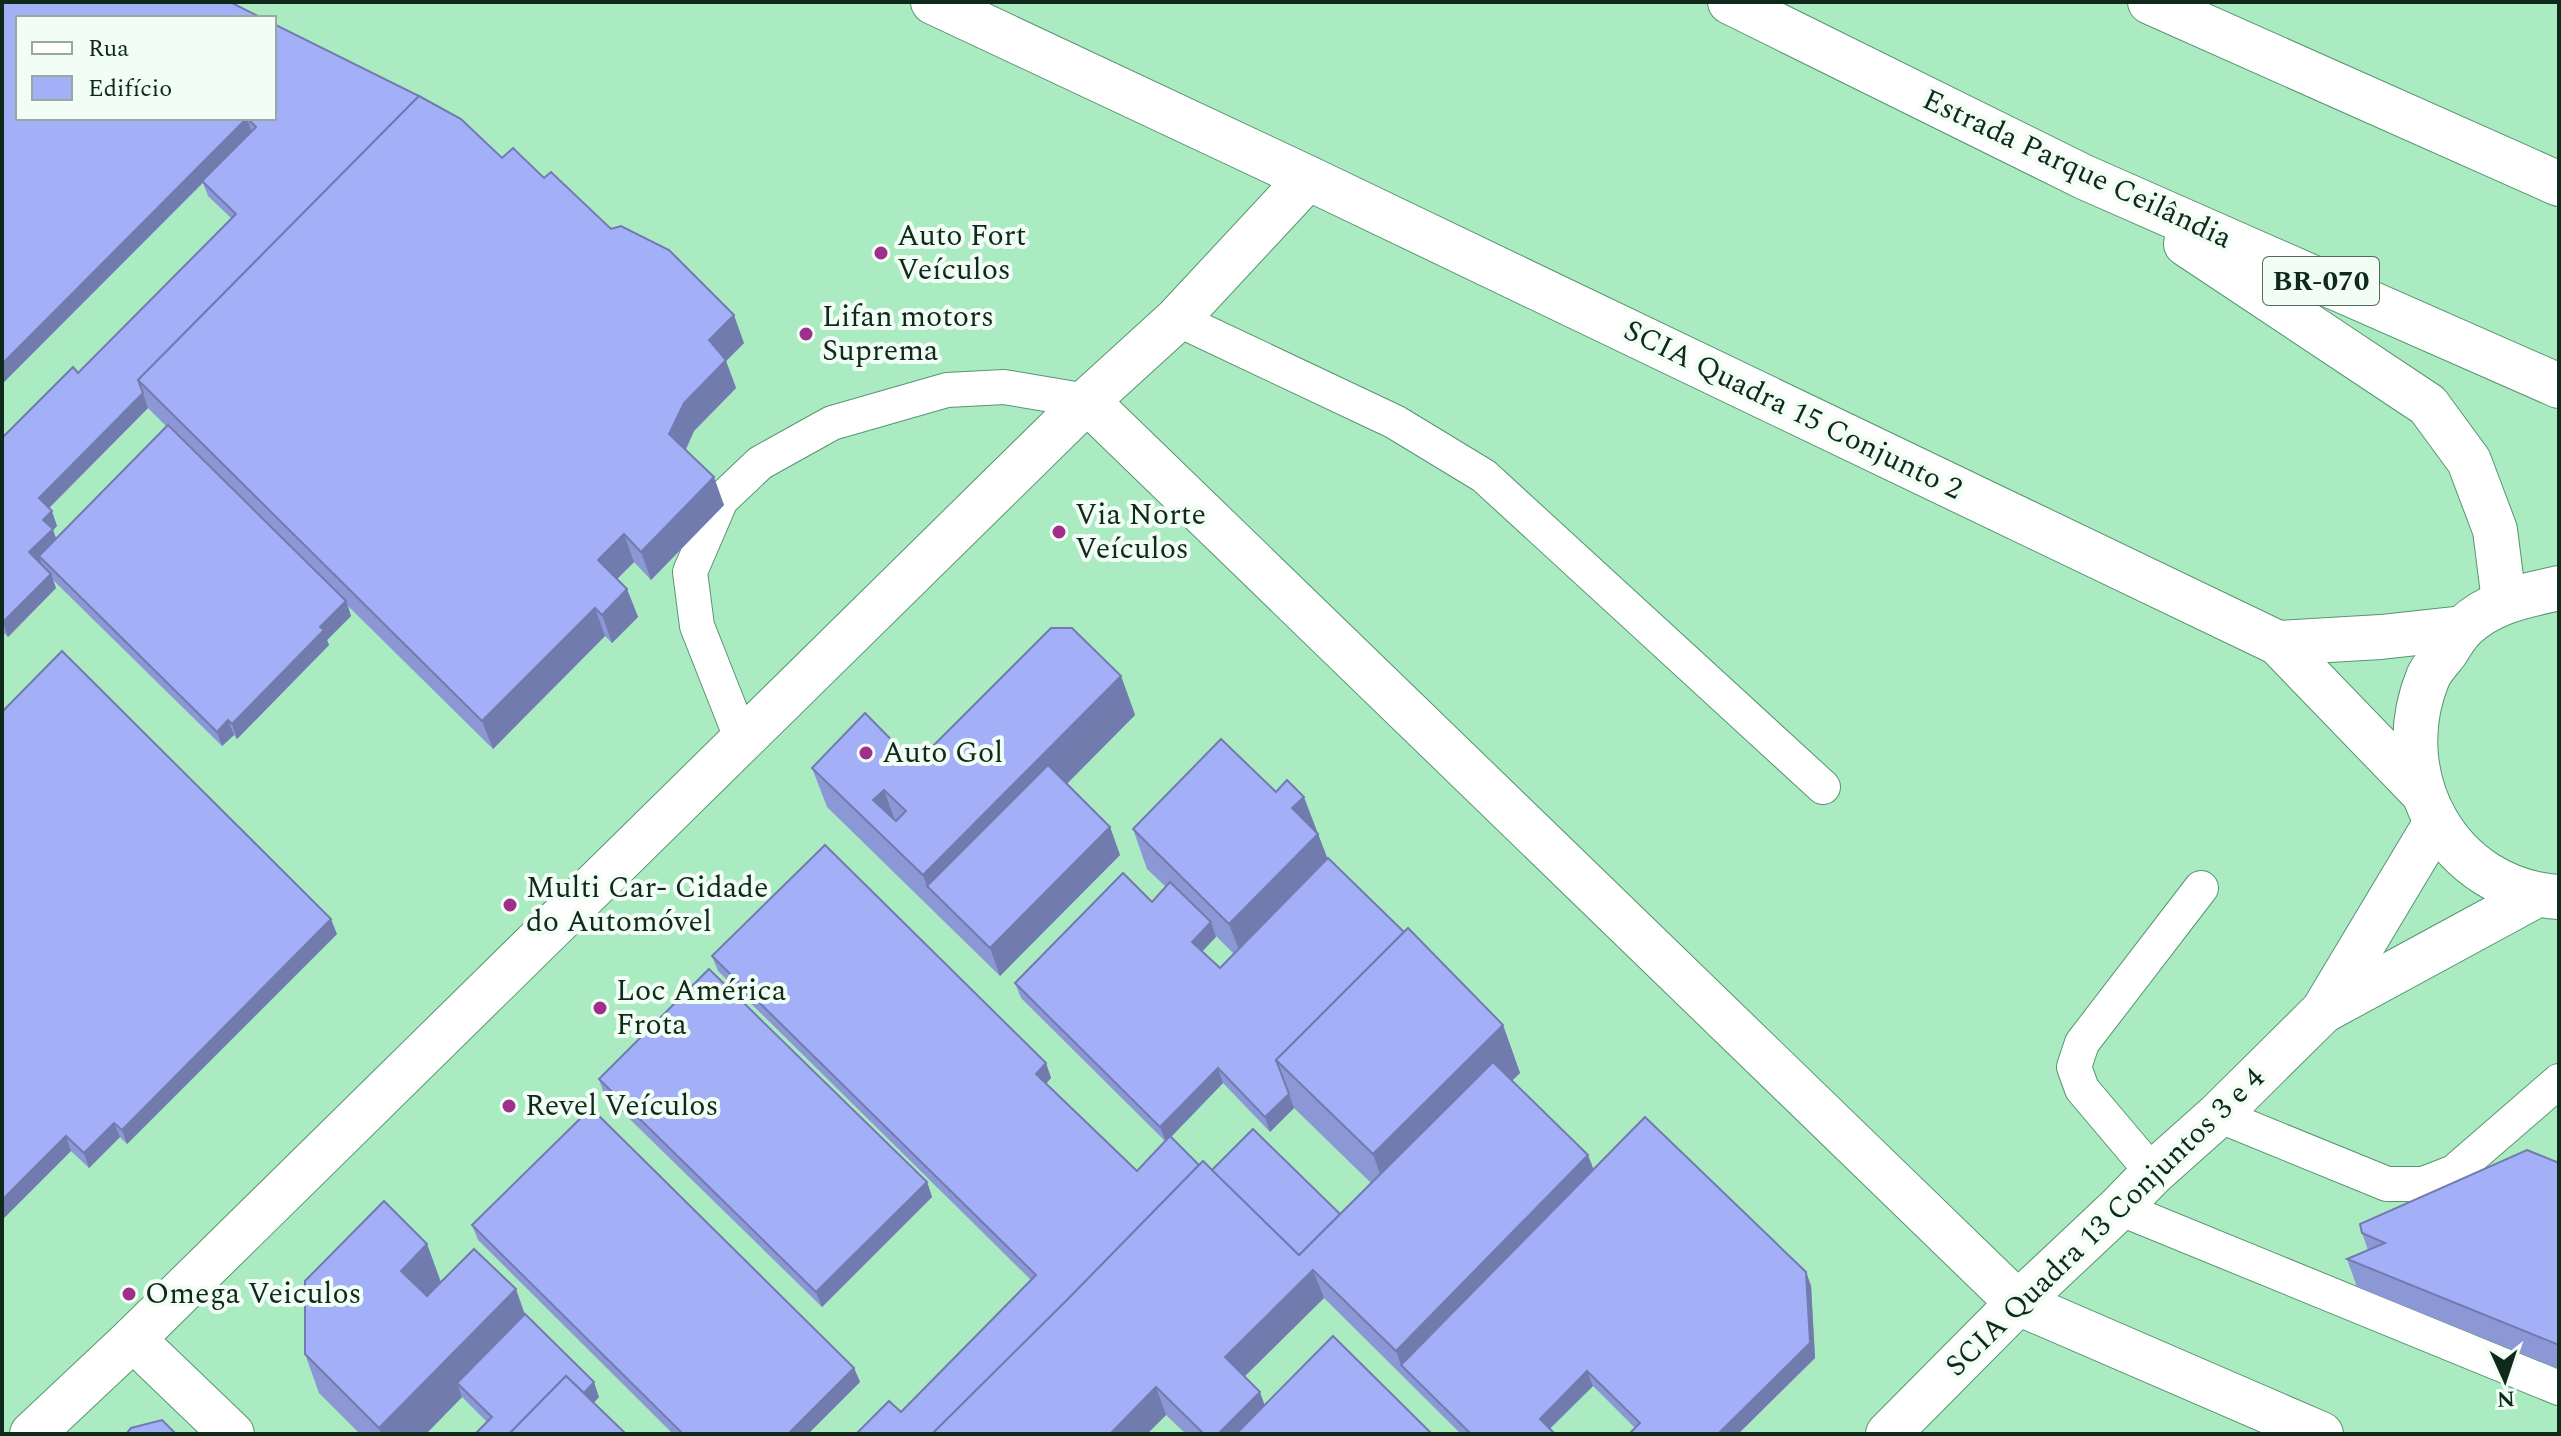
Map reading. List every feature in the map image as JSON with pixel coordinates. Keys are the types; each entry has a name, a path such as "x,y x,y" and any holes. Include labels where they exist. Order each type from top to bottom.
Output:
{"main road":[{"name":"SCIA Quadra 15 Conjunto 2","path":"933,2 1308,178 2278,643 2428,807 2462,855 2495,881 2547,896"},
{"name":"Estrada Parque Ceilândia","path":"1730,2 2084,177 2559,386"},
{"path":"2150,2 2559,184"},
{"path":"2084,177 2428,405 2469,461 2495,530 2504,601"},
{"path":"32,1434 133,1339 1087,401 1177,319 1308,178"},
{"path":"1087,401 2018,1303 2321,1434"},
{"path":"2428,807 2414,732 2428,676 2463,628 2504,601 2559,588"},
{"name":"SCIA Quadra 15 Conjunto 2","path":"2278,643 2463,628"},
{"name":"SCIA Quadra 13 Conjuntos 3 e 4","path":"2323,1011 2428,807"},
{"name":"SCIA Quadra 13 Conjuntos 3 e 4","path":"1888,1434 2018,1303 2218,1115 2323,1011 2547,896"},
{"path":"133,1339 232,1434"}],"lane":[{"path":"1177,319 1395,422 1484,476 1823,787"},
{"path":"742,740 697,626 690,572 721,500 760,463 832,423 947,390 1004,387 1087,401"},
{"path":"2153,1173 2082,1089 2074,1067 2082,1043 2201,888"},
{"path":"2218,1115 2387,1184 2423,1184 2454,1172 2559,1081"},
{"path":"2119,1208 2559,1388"}],"building":[{"path":"2,2 230,2 258,16 16,16 16,120 245,120 2,364"},
{"path":"276,25 419,96 138,380 143,393 39,498 52,511 43,520 53,529 29,552 51,574 3,622 2,438 73,367 78,373 236,214 202,181 256,127 249,120 276,120"},
{"path":"419,96 461,119 502,158 513,148 544,178 551,172 611,229 621,226 669,250 734,315 709,340 726,360 684,403 669,434 714,477 641,552 624,534 598,560 627,589 602,615 595,608 482,721 138,380"},
{"path":"168,425 346,601 320,627 324,630 232,724 228,720 217,732 39,556"},
{"path":"1051,628 1072,628 1121,676 923,875 812,768 865,713 915,764","holes":["884,790 906,811 896,821 873,800"]},
{"path":"62,651 331,919 122,1130 114,1123 84,1153 66,1136 2,1200 2,712"},
{"path":"1221,739 1276,792 1287,780 1304,797 1292,808 1318,834 1229,924 1133,829"},
{"path":"1048,765 1110,827 990,948 927,886"},
{"path":"825,845 1046,1063 1036,1074 1137,1171 1170,1136 1199,1165 932,1434 856,1434 889,1401 901,1412 1036,1275 712,956"},
{"path":"1328,858 1404,932 1276,1060 1289,1094 1265,1117 1218,1068 1160,1127 1015,983 1123,873 1152,902 1170,882 1211,922 1192,942 1220,968"},
{"path":"1408,928 1503,1025 1373,1154 1276,1060"},
{"path":"709,969 927,1182 816,1292 599,1079"},
{"path":"1493,1062 1588,1155 1396,1351 1313,1270 1225,1357 1260,1392 1218,1434 1204,1434 1156,1387 1110,1434 932,1434 1203,1161 1299,1255"},
{"path":"591,1108 854,1368 788,1434 683,1434 472,1225"},
{"path":"1645,1117 1806,1272 1810,1343 1718,1434 1629,1434 1640,1423 1587,1371 1540,1419 1555,1434 1471,1434 1401,1365"},
{"path":"1253,1129 1340,1214 1299,1255 1212,1170"},
{"path":"2527,1150 2559,1163 2559,1345 2347,1259 2385,1243 2362,1233 2360,1224"},
{"path":"384,1201 427,1244 401,1271 427,1296 474,1249 516,1289 379,1428 305,1354 305,1281"},
{"path":"525,1314 594,1382 584,1393 566,1376 509,1434 475,1434 492,1417 457,1383"},
{"path":"1333,1336 1432,1434 1236,1434"},
{"path":"566,1376 626,1434 509,1434"},
{"path":"162,1420 176,1434 126,1434 131,1428"}],"place":[{"name":"Auto Fort Veículos","path":"881,253"},
{"name":"Lifan motors Suprema","path":"806,334"},
{"name":"Via Norte Veículos","path":"1059,532"},
{"name":"Auto Gol","path":"866,753"},
{"name":"Multi Car- Cidade do Automóvel","path":"510,905"},
{"name":"Loc América Frota","path":"600,1008"},
{"name":"Revel Veículos","path":"509,1106"},
{"name":"Omega Veiculos","path":"129,1294"}]}
